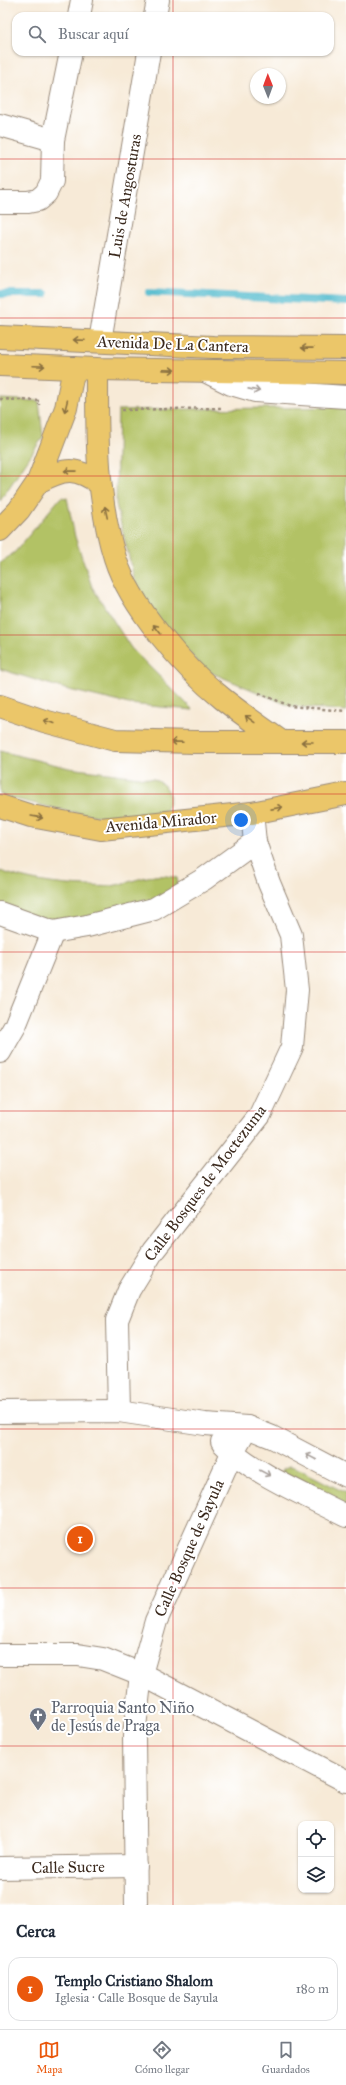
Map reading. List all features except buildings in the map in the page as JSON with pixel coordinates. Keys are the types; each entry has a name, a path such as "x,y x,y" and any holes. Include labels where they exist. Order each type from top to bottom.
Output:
{"main road":[{"name":"Avenida De La Cantera","path":"0,337 214,347 346,348"},
{"name":"Avenida De La Cantera","path":"0,365 74,368 346,373"},
{"path":"0,530 19,510 38,482 66,408 74,368"},
{"path":"96,368 100,484 116,559 133,595 153,624 177,654 222,698 282,742"},
{"path":"38,482 55,473 74,470 87,474 100,484"},
{"path":"0,706 44,721 115,740 346,742"},
{"name":"Avenida Mirador","path":"0,806 30,816 101,829 252,813 346,794"}],"street":[{"path":"80,12 82,0"},
{"path":"156,12 158,0"},
{"path":"0,202 28,202 38,200 46,193 52,181 53,140 70,56"},
{"name":"Luis de Angosturas","path":"100,341 148,56"},
{"path":"0,125 53,140"},
{"path":"205,371 231,384 255,391 346,397"},
{"name":"Calle Bosques de Moctezuma","path":"119,1411 117,1320 129,1290 153,1251 260,1115 292,1046 297,990 291,935 269,883 255,842 252,813"},
{"path":"0,913 53,932 87,926 154,909 204,879 255,842"},
{"path":"0,1052 15,1026 53,932"},
{"path":"0,1412 119,1411 205,1424 247,1427 272,1436 346,1476"},
{"path":"205,1424 232,1453 259,1471 346,1516"},
{"name":"Calle Bosque de Sayula","path":"136,1905 134,1736 141,1674 156,1621 232,1453 247,1427"},
{"path":"0,1656 78,1655 102,1659 141,1674 346,1781"},
{"name":"Calle Sucre","path":"0,1868 136,1866"}],"path":[{"path":"254,691 290,706 346,711"}],"green space":[{"path":"0,399 39,401 43,437 0,501"},
{"path":"346,407 346,711 290,706 205,670 139,598 116,504 118,410"},
{"path":"61,497 67,498 75,537 92,587 131,648 193,710 129,704 65,689 0,669 0,563 15,552"},
{"path":"0,751 69,768 154,779 166,788 170,796 168,805 165,810 147,815 108,817 68,811 10,798 0,794"},
{"path":"0,871 32,880 76,885 111,886 151,876 167,876 177,878 178,884 163,898 88,918 46,919 0,909"},
{"path":"289,1466 295,1467 346,1493 346,1512 281,1474 283,1469"}],"waterway":[{"path":"149,292 346,302"},
{"path":"0,294 45,294"}],"place":[{"name":"Templo Cristiano Shalom","path":"80,1539"},
{"name":"Parroquia Santo Niño de Jesús de Praga","path":"38,1731"}]}
